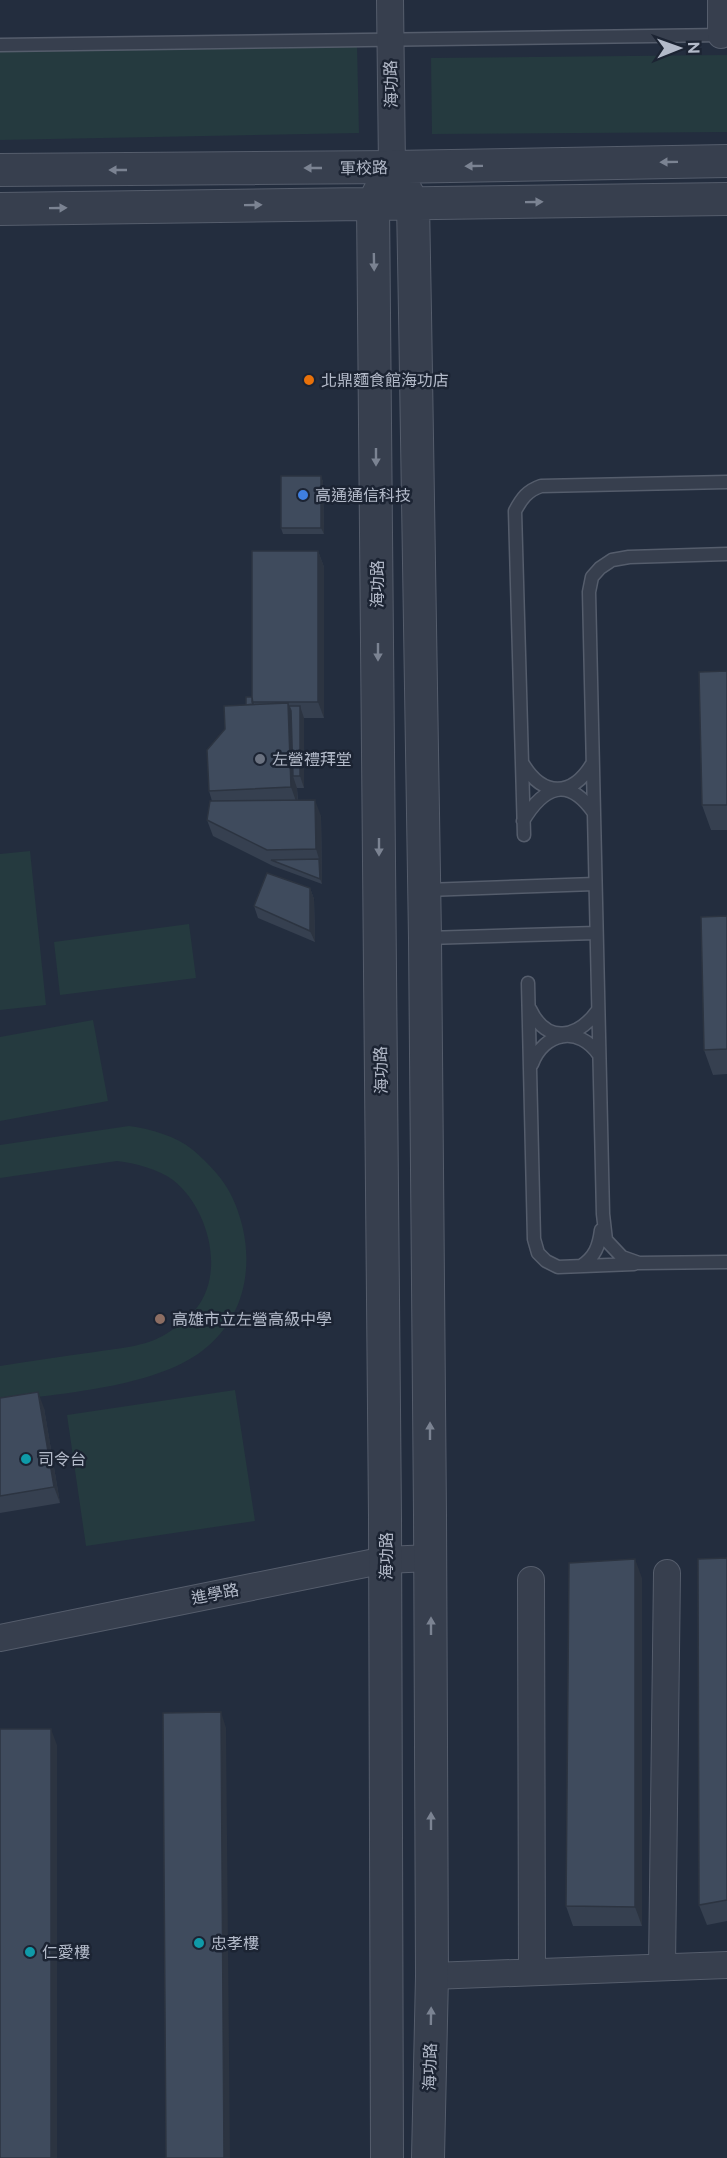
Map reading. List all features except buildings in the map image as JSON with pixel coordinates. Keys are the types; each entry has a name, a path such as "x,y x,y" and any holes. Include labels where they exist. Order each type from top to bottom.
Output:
{"street":[{"name":"海功路","path":"387,2158 386,1560 373,204 392,167 390,0"},
{"path":"721,0 724,35"},
{"name":"軍校路","path":"0,170 392,167 727,161"},
{"name":"海功路","path":"392,167 412,203 425,938 432,1976 428,2158"},
{"path":"0,208 727,199"},
{"name":"進學路","path":"0,1638 386,1560 430,1558"},
{"path":"662,1966 667,1573"},
{"path":"531,1580 532,1971"},
{"path":"387,1977 727,1965"}],"lane":[{"path":"0,45 724,35"},
{"path":"524,835 515,511 521,499 530,490 541,486 727,482"},
{"path":"639,1263 622,1257 606,1240 603,1214 589,592 591,577 612,560 629,557 727,554"},
{"path":"522,762 534,779 544,786 581,796 594,813"},
{"path":"523,821 538,800 583,778 593,763"},
{"path":"424,890 595,884"},
{"path":"425,938 596,933"},
{"path":"528,983 534,1239 538,1253 546,1261 558,1267 727,1262"},
{"path":"530,1009 534,1019 549,1031 586,1041 599,1055"},
{"path":"530,1069 535,1055 543,1045 588,1023 598,1010"},
{"path":"581,1266 588,1261 600,1244 603,1214"}],"green space":[{"path":"357,45 359,133 0,140 0,52"},
{"path":"727,55 727,132 432,134 431,58"},
{"path":"30,851 46,1005 0,1010 0,854"},
{"path":"189,924 196,978 60,995 54,942"},
{"path":"93,1020 108,1101 0,1121 0,1037"},
{"path":"129,1126 163,1134 186,1145 210,1166 225,1185 241,1219 245,1240 245,1281 239,1301 230,1320 218,1336 202,1351 182,1363 158,1373 105,1387 0,1402 0,1366 149,1342 166,1334 193,1313 204,1296 211,1266 207,1233 201,1217 184,1190 167,1176 146,1167 117,1161 0,1178 0,1145"},
{"path":"235,1390 255,1521 86,1546 67,1415"}],"place":[{"name":"北鼎麵食館海功店","path":"309,380"},
{"name":"高通通信科技","path":"303,495"},
{"name":"左營禮拜堂","path":"260,759"},
{"name":"高雄市立左營高級中學","path":"160,1319"},
{"name":"司令台","path":"26,1459"},
{"name":"忠孝樓","path":"199,1943"},
{"name":"仁愛樓","path":"30,1952"}]}
